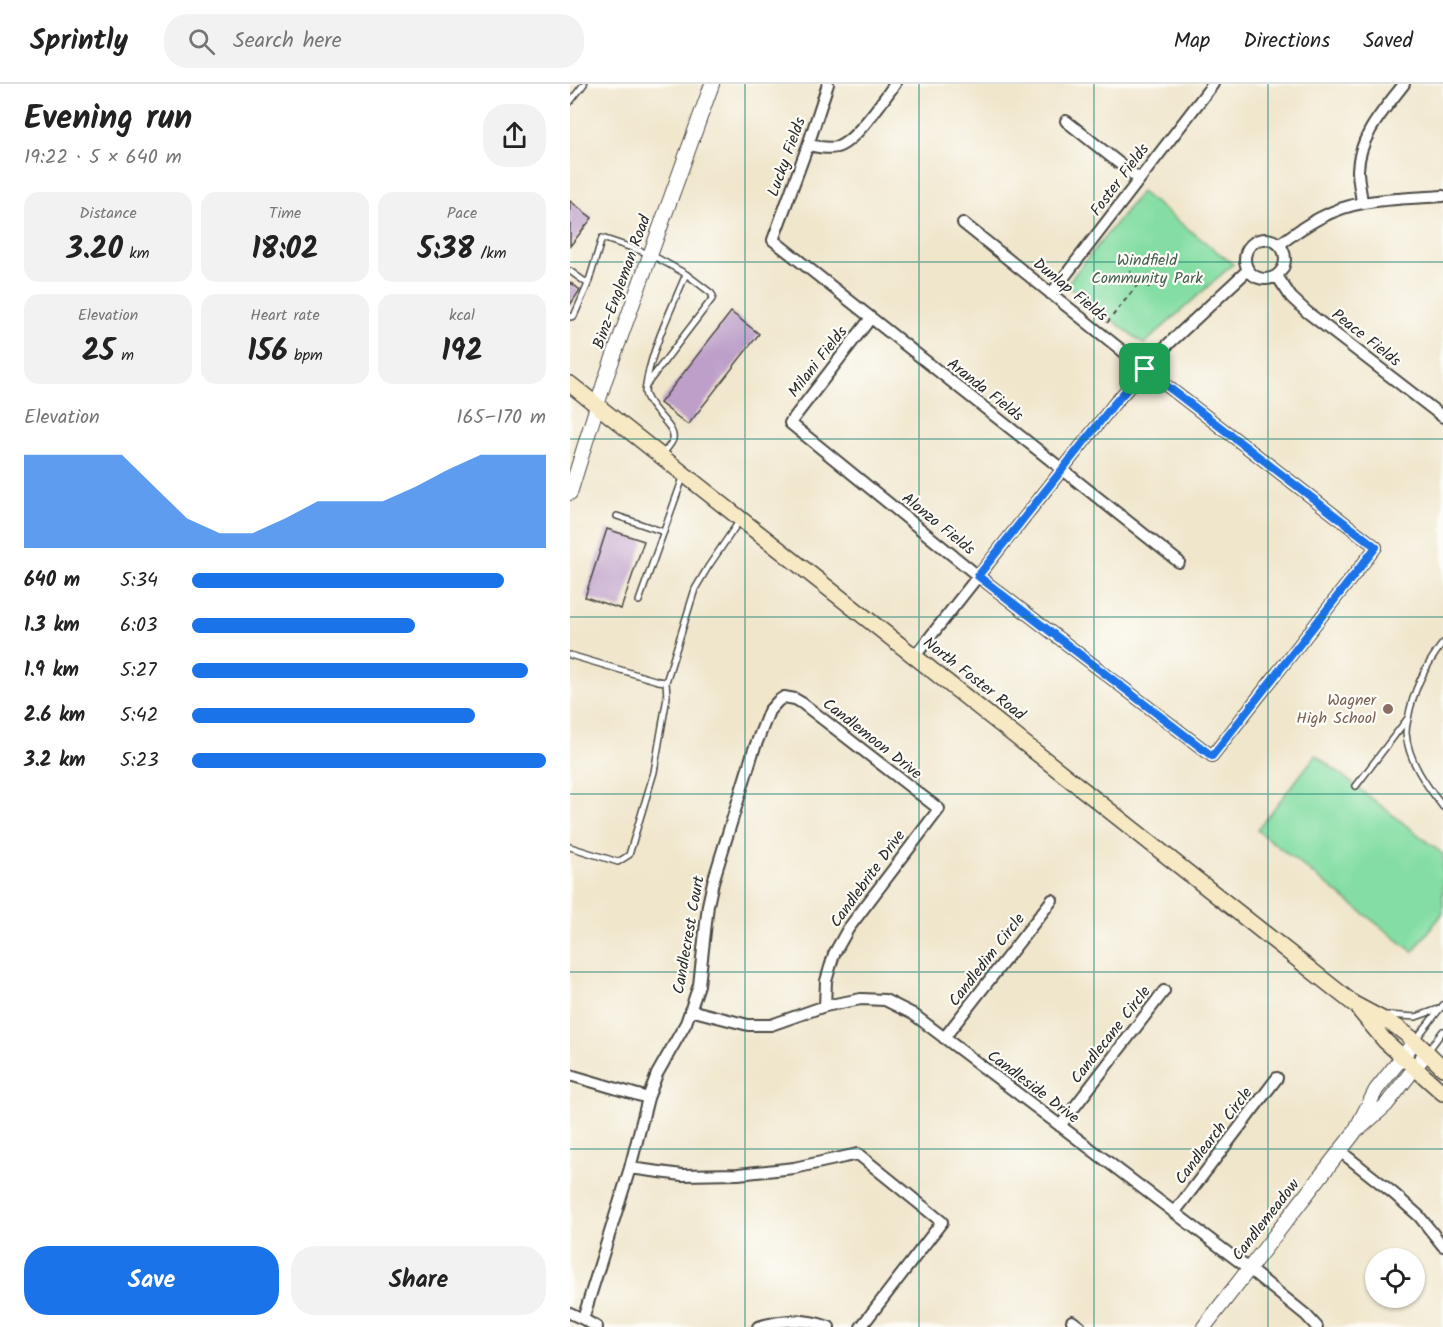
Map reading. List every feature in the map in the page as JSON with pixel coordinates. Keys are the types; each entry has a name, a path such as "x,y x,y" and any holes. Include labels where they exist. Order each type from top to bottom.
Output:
{"main road":[{"name":"North Foster Road","path":"570,384 1354,1004 1385,1041 1443,1093"},
{"name":"North Foster Road","path":"1354,1004 1397,1027 1443,1068"}],"street":[{"name":"Binz-Engleman Road","path":"570,492 597,405 712,84"},
{"name":"Lucky Fields","path":"773,240 828,84"},
{"path":"808,145 825,148 839,147 854,136 895,84"},
{"name":"Foster Fields","path":"1051,294 1212,84"},
{"path":"1362,203 1358,169 1365,141 1373,124 1404,84"},
{"path":"1066,121 1139,179"},
{"path":"1280,244 1324,215 1362,203 1443,196"},
{"name":"Dunlap Fields","path":"963,223 1145,369 1376,547 1212,756"},
{"path":"1266,238 1280,244 1286,257 1285,264 1277,276 1262,279 1254,276 1248,270 1245,256 1252,243 1266,238"},
{"name":"Aranda Fields","path":"773,240 1179,562"},
{"path":"915,656 1114,404 1161,350 1248,270"},
{"name":"Peace Fields","path":"1277,276 1292,297 1307,312 1443,417"},
{"name":"Milani Fields","path":"790,423 870,319"},
{"name":"Alonzo Fields","path":"790,423 978,576 1212,756"},
{"name":"Candlemoon Drive","path":"784,697 801,703 939,809"},
{"name":"Candlecrest Court","path":"584,1318 630,1168 648,1098 657,1074 686,1023 699,985 708,905 713,882 753,752 770,711 784,697"},
{"name":"Candlebrite Drive","path":"825,1006 826,981 834,954 848,929 939,809"},
{"name":"Candledim Circle","path":"944,1038 1052,900"},
{"name":"Candlecane Circle","path":"1060,1126 1164,991"},
{"name":"Candleside Drive","path":"690,1010 748,1025 760,1025 771,1024 825,1006 861,999 885,1000 913,1014 1249,1269 1306,1315 1317,1327"},
{"name":"Candlemeadow","path":"1204,1327 1354,1133 1376,1090 1415,1041"},
{"name":"Candlemeadow","path":"1354,1133 1386,1105 1427,1052"},
{"path":"570,1075 648,1098"},
{"name":"Candlearch Circle","path":"1174,1213 1278,1078"},
{"path":"1340,1151 1419,1216 1443,1246"},
{"path":"630,1168 682,1175 738,1174 794,1168 858,1154 942,1222 861,1327"},
{"path":"570,1313 584,1318 597,1327"},
{"path":"758,1327 796,1320 815,1322 829,1327"}],"lane":[{"path":"570,102 584,84"},
{"path":"570,317 574,316 588,284 602,238 650,254 686,274 711,293 712,299 646,385"},
{"path":"570,271 588,284"},
{"path":"661,456 674,436 671,428 652,408 645,393 646,385 651,360 686,274"},
{"path":"570,282 576,275"},
{"path":"639,601 685,474"},
{"path":"617,516 664,532"},
{"path":"570,847 618,862 629,855 654,772 668,697 666,682 695,589 741,519"},
{"path":"1443,643 1420,677 1410,704 1406,732 1410,751 1424,782 1443,807"},
{"path":"570,655 666,682"},
{"path":"1356,786 1408,718"},
{"path":"1372,1013 1416,1017 1442,1007"},
{"path":"1415,1041 1442,1007"},
{"path":"1427,1052 1443,1031"}],"path":[{"path":"1130,271 1138,284 1150,287"},
{"path":"1100,333 1138,284"}],"green space":[{"name":"Windfield Community Park","path":"1141,192 1233,264 1144,344 1066,285"},
{"path":"1316,755 1443,854 1443,913 1413,952 1257,830"}],"building":[{"path":"570,201 592,218 570,246"},
{"path":"570,282 580,290 570,305"},
{"path":"731,312 759,334 688,425 660,403"},
{"path":"607,529 644,541 621,609 585,597"}],"place":[{"name":"Wagner High School","path":"1388,709"}],"route":[{"path":"1145,369 1376,547 1212,756 978,576 1114,404 1145,369"}]}
